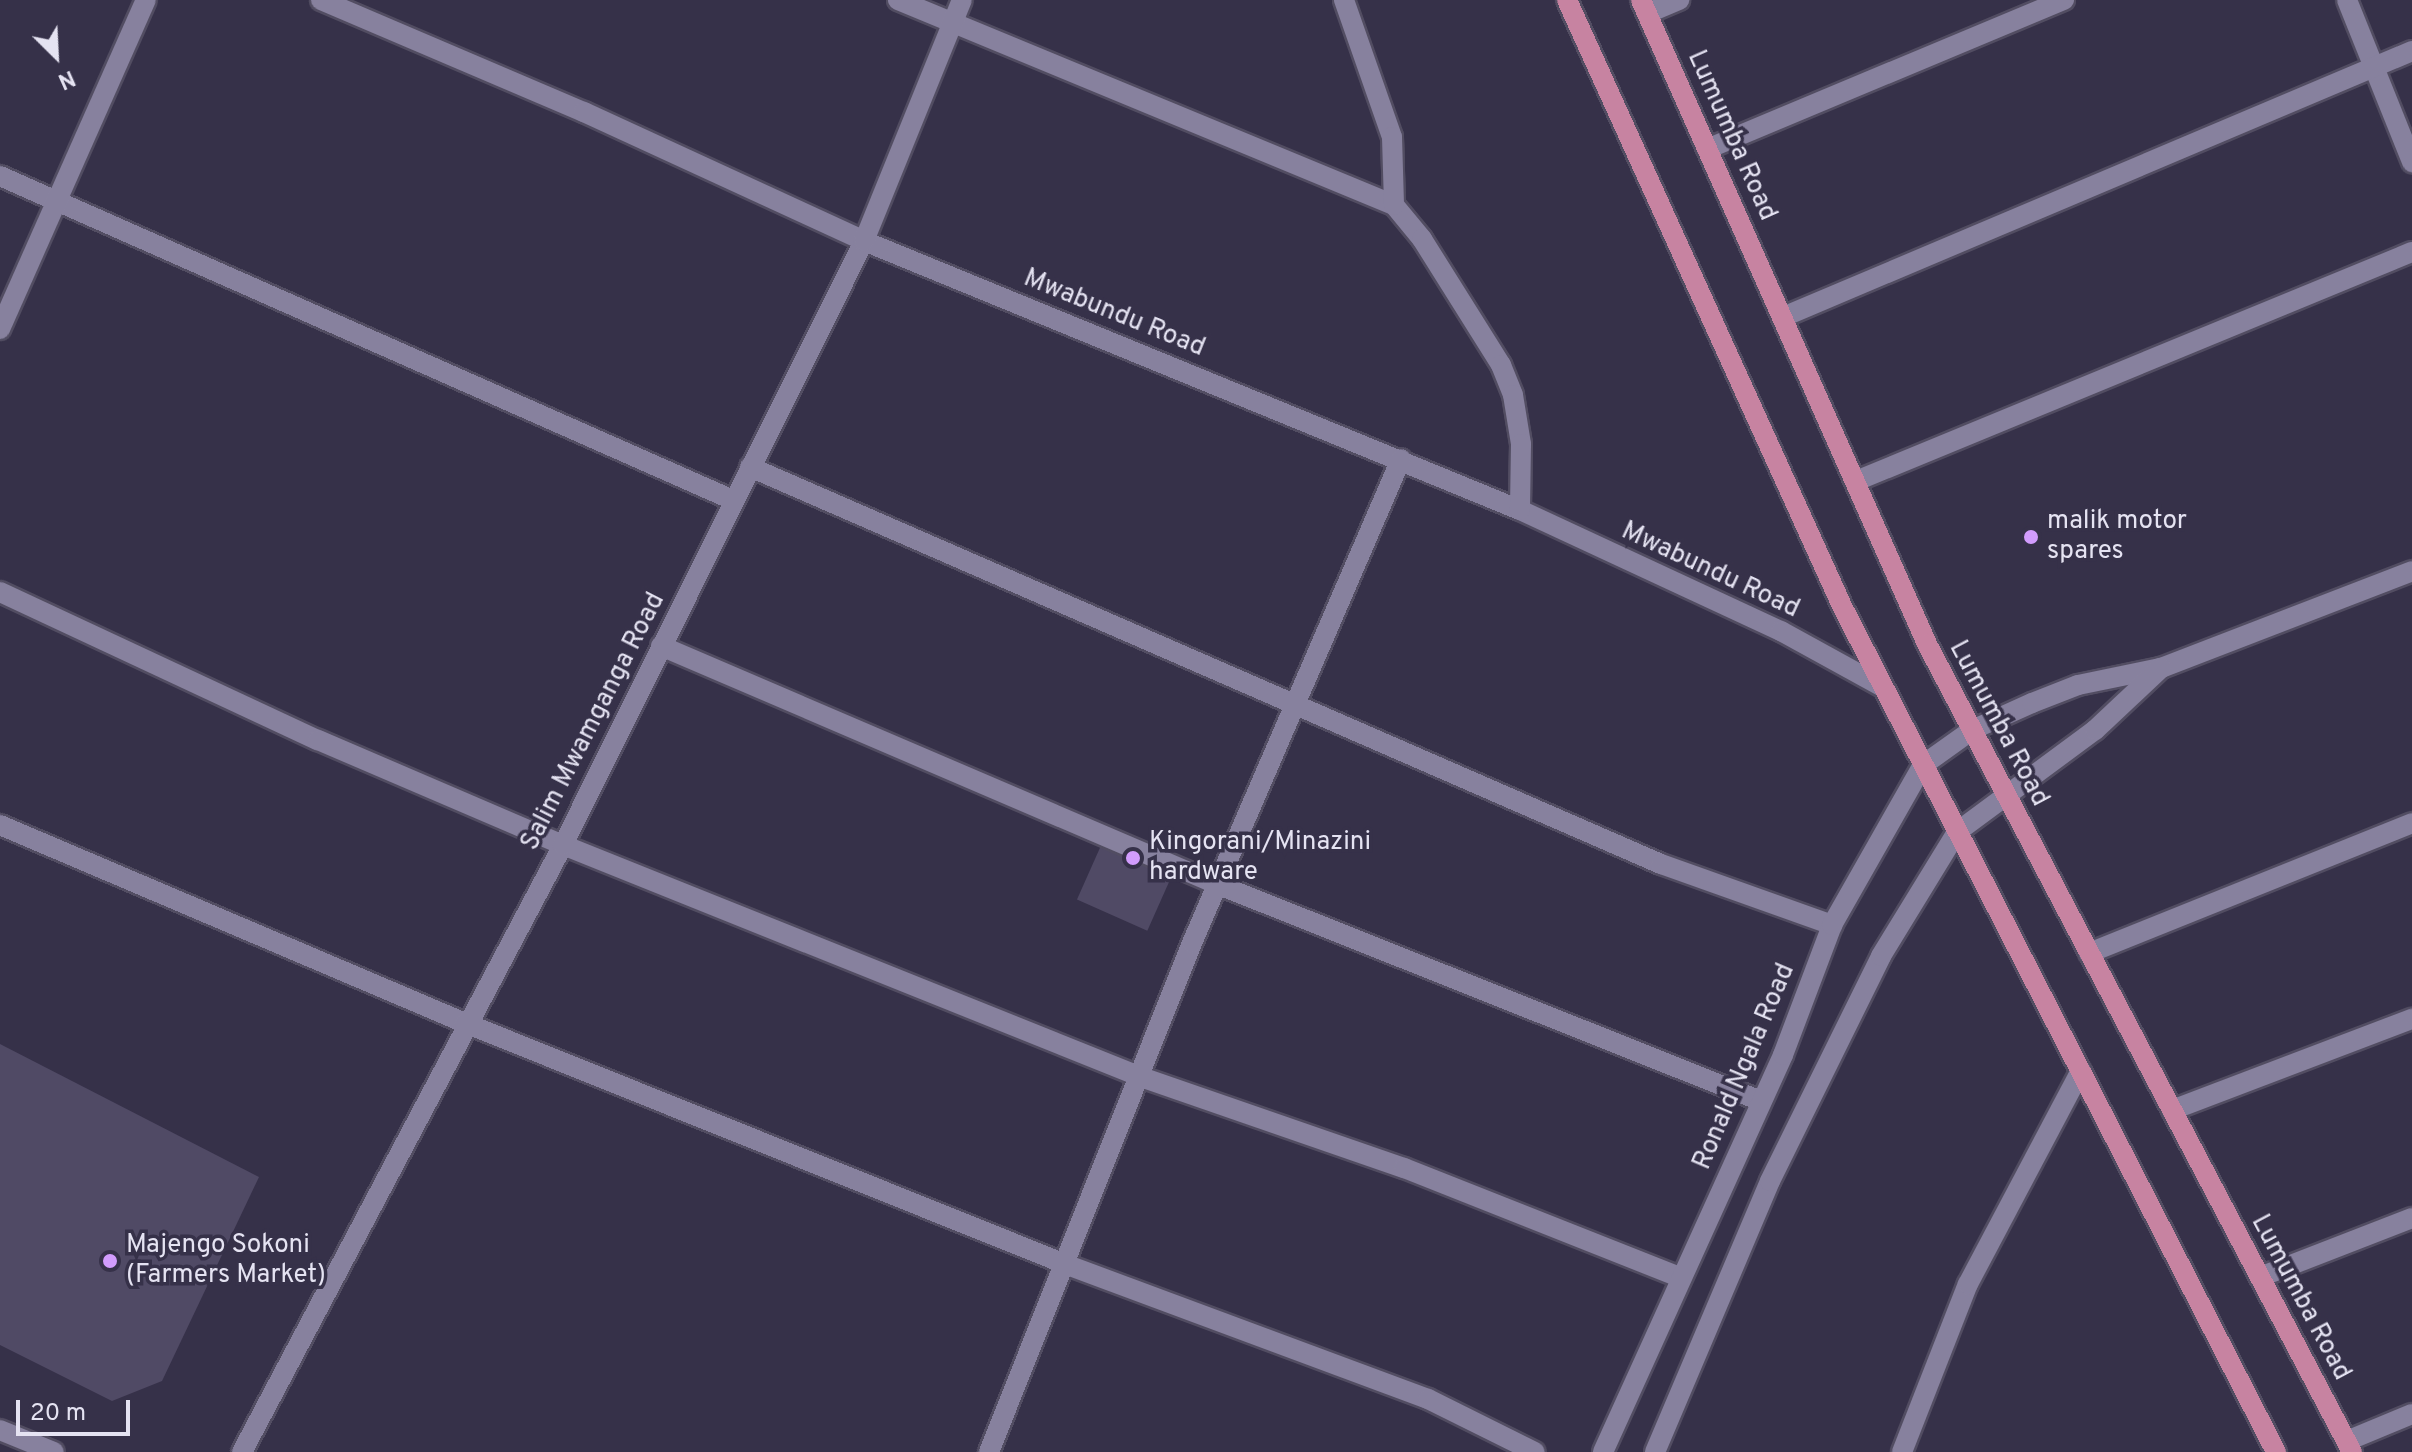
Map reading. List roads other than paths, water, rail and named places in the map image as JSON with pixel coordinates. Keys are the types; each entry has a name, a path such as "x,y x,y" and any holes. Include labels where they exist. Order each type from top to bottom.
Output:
{"main road":[{"path":"1567,0 1883,687 2276,1452"},
{"name":"Lumumba Road","path":"1645,6 1927,644 2349,1447"}],"street":[{"path":"0,329 146,0"},
{"name":"Mwabundu Road","path":"321,0 584,112 864,241 1520,510 1781,631 1883,687"},
{"path":"898,0 953,19 1394,205 1422,239 1501,365 1513,395 1521,444 1520,510"},
{"name":"Salim Mwamganga Road","path":"242,1452 465,1023 563,845 864,241 962,0"},
{"path":"1344,0 1392,137 1394,205"},
{"path":"1645,6 1679,0"},
{"path":"1707,149 2064,0"},
{"path":"2347,0 2412,162"},
{"path":"1783,317 2412,51"},
{"path":"0,176 733,500"},
{"path":"1856,481 2412,252"},
{"path":"993,1452 1065,1264 1219,885 1401,459"},
{"path":"750,467 1661,864 1832,925"},
{"path":"1655,1452 1777,1167 1881,956 1957,832 2008,798 2095,730 2161,668 2412,571"},
{"path":"0,592 318,740 563,845 1141,1077 1404,1168 1679,1277"},
{"path":"661,646 1219,885 1761,1101"},
{"name":"Ronald Ngala Road","path":"1603,1452 1679,1277 1761,1101 1832,925 1923,765 1972,730 2078,685 2161,668"},
{"path":"2089,953 2412,823"},
{"path":"0,825 465,1023 1065,1264 1428,1399 1535,1452"},
{"path":"2172,1110 2412,1019"},
{"path":"1902,1452 1968,1284 2081,1071"},
{"path":"2260,1277 2412,1218"},
{"path":"2349,1447 2412,1414"},
{"path":"0,1430 54,1452"}],"place":[{"name":"malik motor spares","path":"2031,537"},
{"name":"Kingorani/Minazini hardware","path":"1133,858"},
{"name":"Majengo Sokoni (Farmers Market)","path":"110,1261"}]}
